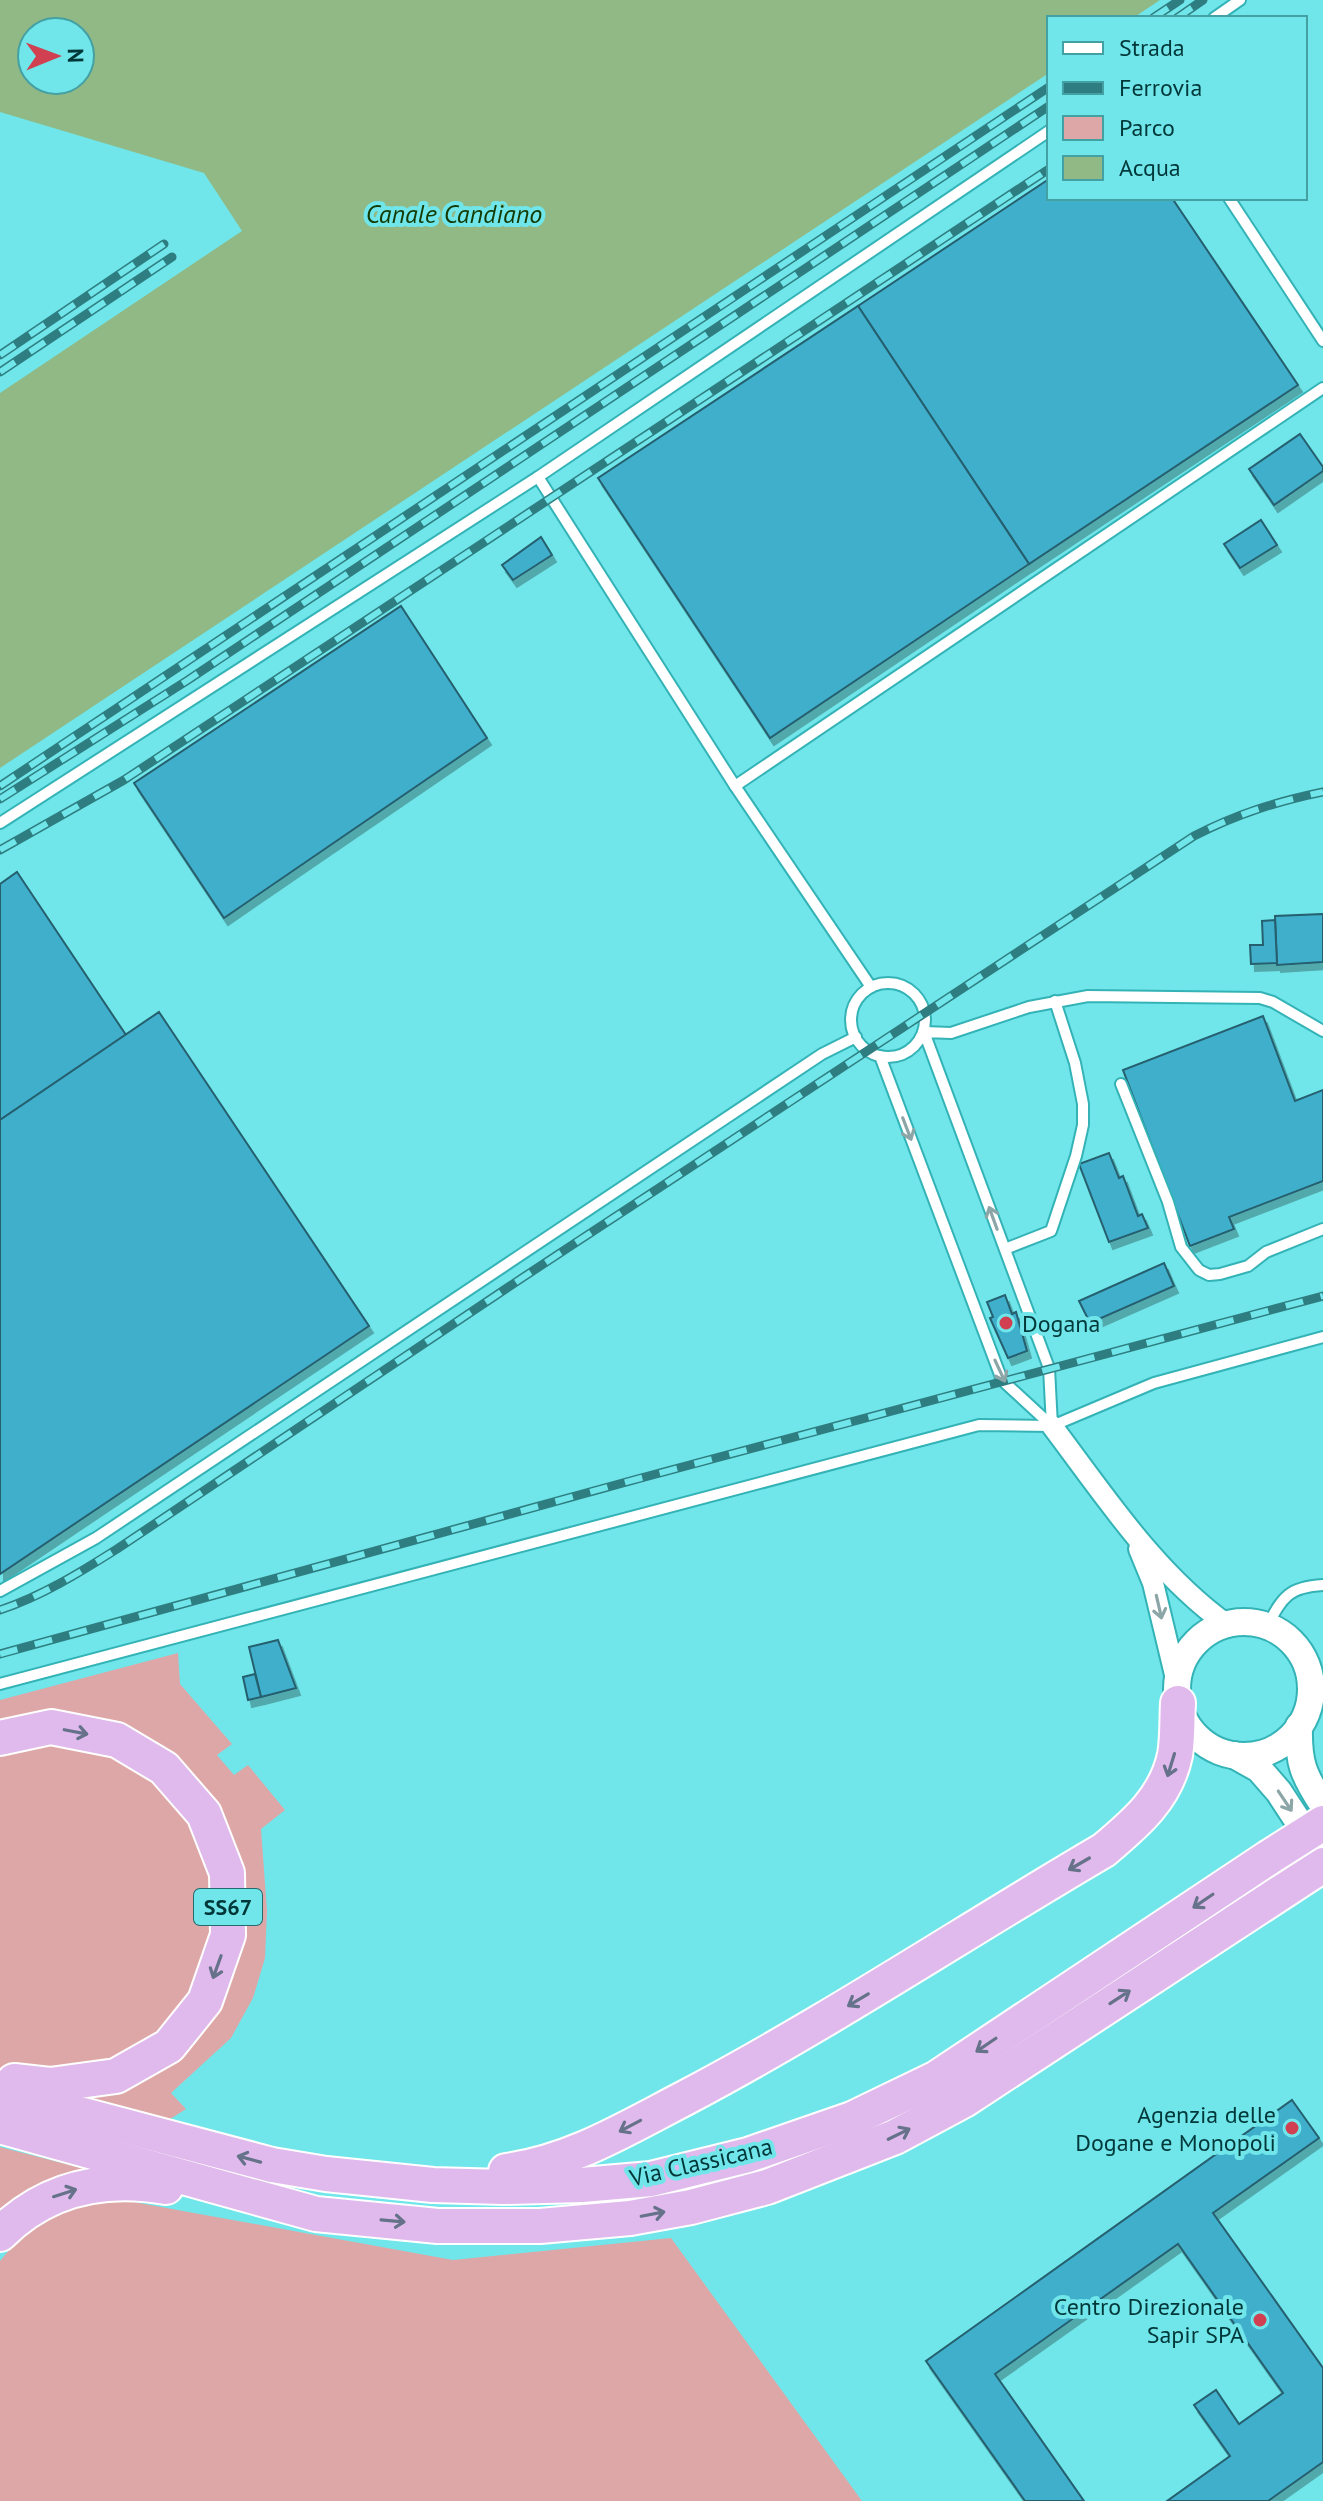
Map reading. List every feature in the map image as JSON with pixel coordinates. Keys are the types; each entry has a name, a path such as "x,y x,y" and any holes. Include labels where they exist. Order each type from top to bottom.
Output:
{"highway":[{"path":"326,2174 476,2173 532,2168 582,2152 756,2061 1104,1850 1132,1826 1164,1790 1175,1754 1177,1693"},
{"name":"SS67","path":"0,1738 51,1727 117,1740 164,1768 204,1814 227,1873 228,1935 205,2001 169,2046 116,2076 50,2085 0,2080"},
{"name":"Via Classicana","path":"0,2093 272,2165 326,2174 433,2185 582,2185 651,2179 748,2155 852,2119 937,2078 1323,1823"},
{"name":"Via Classicana","path":"0,2126 316,2214 438,2226 540,2226 630,2218 691,2207 767,2187 895,2137 964,2100 1323,1863"},
{"path":"0,2234 15,2219 45,2199 89,2185 146,2183 316,2214"}],"street":[{"path":"1052,1426 1133,1534 1174,1581 1226,1624"},
{"path":"1133,1534 1153,1583 1185,1722 1198,1738 1215,1750 1234,1755 1259,1769 1279,1792 1323,1863"},
{"path":"1177,1693 1181,1663 1192,1646 1207,1632 1226,1624 1246,1621 1277,1632 1323,1659"},
{"path":"1234,1755 1253,1755 1271,1750 1287,1740 1309,1707 1309,1674 1301,1654 1277,1632"},
{"path":"1299,1726 1302,1767 1323,1805"}],"lane":[{"path":"1217,16 1240,0"},
{"path":"0,823 538,477 1047,132"},
{"path":"1230,200 1323,341"},
{"path":"735,786 1323,388"},
{"path":"538,477 735,786 871,987"},
{"path":"924,1032 911,1049 901,1055 880,1056 868,1051 856,1037 852,1026 855,1003 871,987 894,983 914,993 925,1014 924,1032 1049,1368 1052,1426"},
{"path":"924,1032 951,1033 1055,1001 1088,996 1260,998 1273,1002 1323,1031"},
{"path":"1005,1249 1051,1231 1083,1125 1078,1073 1055,1001"},
{"path":"0,1591 96,1538 822,1054 856,1037"},
{"path":"880,1056 1002,1380 1052,1426"},
{"path":"1121,1084 1168,1202 1181,1247 1199,1270 1209,1275 1248,1266 1266,1252 1323,1229"},
{"path":"0,1684 979,1425 1052,1426 1154,1383 1323,1337"},
{"path":"1277,1632 1283,1598 1295,1590 1323,1585"}],"green space":[{"path":"178,1653 180,1684 232,1744 217,1755 234,1775 248,1765 285,1810 261,1829 267,1911 265,1958 253,1998 231,2038 171,2093 186,2109 164,2123 83,2101 138,2083 180,2054 210,2023 235,1968 243,1925 174,1762 0,1723 0,1700"},
{"path":"59,1743 111,1753 155,1779 194,1820 214,1864 217,1953 156,2046 52,2079 0,2071 0,1751"},
{"path":"0,2147 97,2172 0,2215"},
{"path":"128,2201 453,2260 671,2238 862,2501 0,2501 0,2261 23,2233 79,2204"}],"water":[{"name":"Canale Candiano","path":"0,0 1160,0 1136,16 1047,16 1047,74 0,768 0,393 242,231 204,173 0,112"}],"building":[{"path":"1047,180 1047,200 1173,200 1298,385 1029,564 858,306"},
{"path":"858,306 1029,564 770,738 598,478"},
{"path":"1300,434 1323,471 1274,505 1249,469"},
{"path":"1261,520 1277,545 1240,568 1224,544"},
{"path":"541,537 552,555 513,580 502,565"},
{"path":"401,606 487,738 224,918 134,783"},
{"path":"17,872 126,1035 0,1120 0,884"},
{"path":"1323,914 1323,962 1277,965 1275,916"},
{"path":"1275,920 1277,963 1251,964 1250,945 1263,945 1262,921"},
{"path":"159,1012 369,1326 0,1574 0,1120"},
{"path":"1263,1016 1295,1101 1323,1090 1323,1181 1229,1217 1234,1229 1190,1246 1123,1070"},
{"path":"1109,1153 1119,1178 1123,1176 1138,1216 1142,1214 1148,1228 1109,1242 1079,1164"},
{"path":"1164,1263 1174,1286 1090,1323 1079,1301"},
{"name":"Dogana","path":"1005,1295 1012,1314 1016,1312 1027,1351 1008,1358 990,1318 993,1317 987,1302"},
{"path":"278,1640 296,1688 261,1697 249,1647"},
{"path":"255,1674 261,1697 248,1700 243,1677"},
{"path":"1292,2100 1319,2138 1213,2213 1323,2368 1323,2462 1268,2501 1167,2501 1230,2456 1194,2405 1216,2390 1239,2424 1283,2393 1178,2244 995,2374 1084,2501 1025,2501 926,2361"}],"railway":[{"path":"1156,16 1180,0"},
{"path":"1180,16 1203,0"},
{"path":"0,786 1047,88"},
{"path":"0,799 188,680 1047,107"},
{"path":"0,850 124,780 1047,170"},
{"path":"0,355 164,244"},
{"path":"0,372 172,257"},
{"path":"0,1610 45,1591 117,1549 522,1278 1194,836 1257,810 1323,792"},
{"path":"0,1654 641,1478 1323,1296"}],"place":[{"name":"Dogana","path":"1006,1323"},
{"name":"Agenzia delle Dogane e Monopoli","path":"1292,2128"},
{"name":"Centro Direzionale Sapir SPA","path":"1260,2320"}]}
